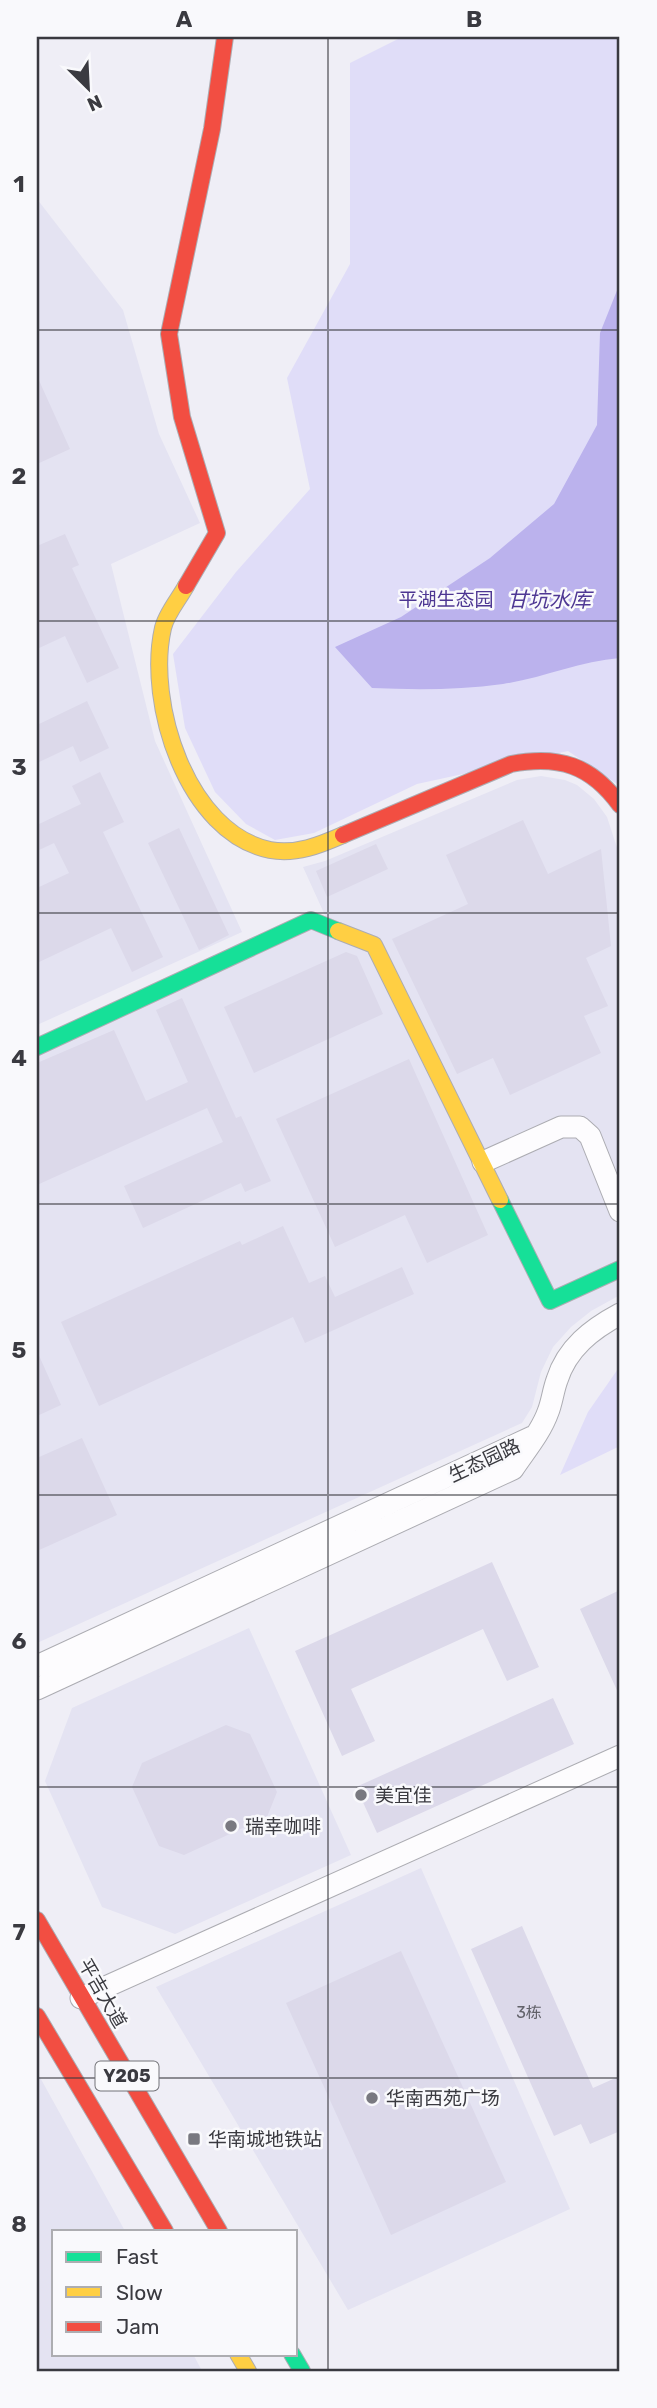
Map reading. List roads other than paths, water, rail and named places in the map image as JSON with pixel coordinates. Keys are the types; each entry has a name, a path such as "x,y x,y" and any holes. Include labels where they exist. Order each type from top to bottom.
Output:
{"street":[{"path":"225,37 212,129 169,334 182,417 216,533 163,626 159,667 162,707 173,747 190,783 230,833 251,845 273,851 297,851 320,845 526,760 556,760 585,770 607,787 620,805"},
{"path":"37,1047 311,920 374,944 551,1301 620,1269"},
{"path":"483,1162 561,1127 580,1126 590,1136 620,1211"},
{"path":"534,1436 548,1413 557,1378 568,1356 600,1325 620,1314"},
{"name":"生态园路","path":"37,1666 534,1436"},
{"name":"生态园路","path":"37,1689 513,1469 534,1436"},
{"path":"81,1998 620,1756"},
{"name":"平吉大道","path":"37,1920 218,2230"},
{"name":"Y205","path":"37,2016 164,2230"}],"water":[{"name":"甘坑水库","path":"620,283 620,658 590,662 503,684 438,689 372,688 335,647 401,617 490,558 554,504 597,425 600,333"}],"place":[{"name":"美宜佳","path":"361,1795"},
{"name":"瑞幸咖啡","path":"231,1826"},
{"name":"华南西苑广场","path":"372,2098"},
{"name":"华南城地铁站","path":"194,2139"}],"park label":[{"name":"平湖生态园","path":"446,599"}]}
